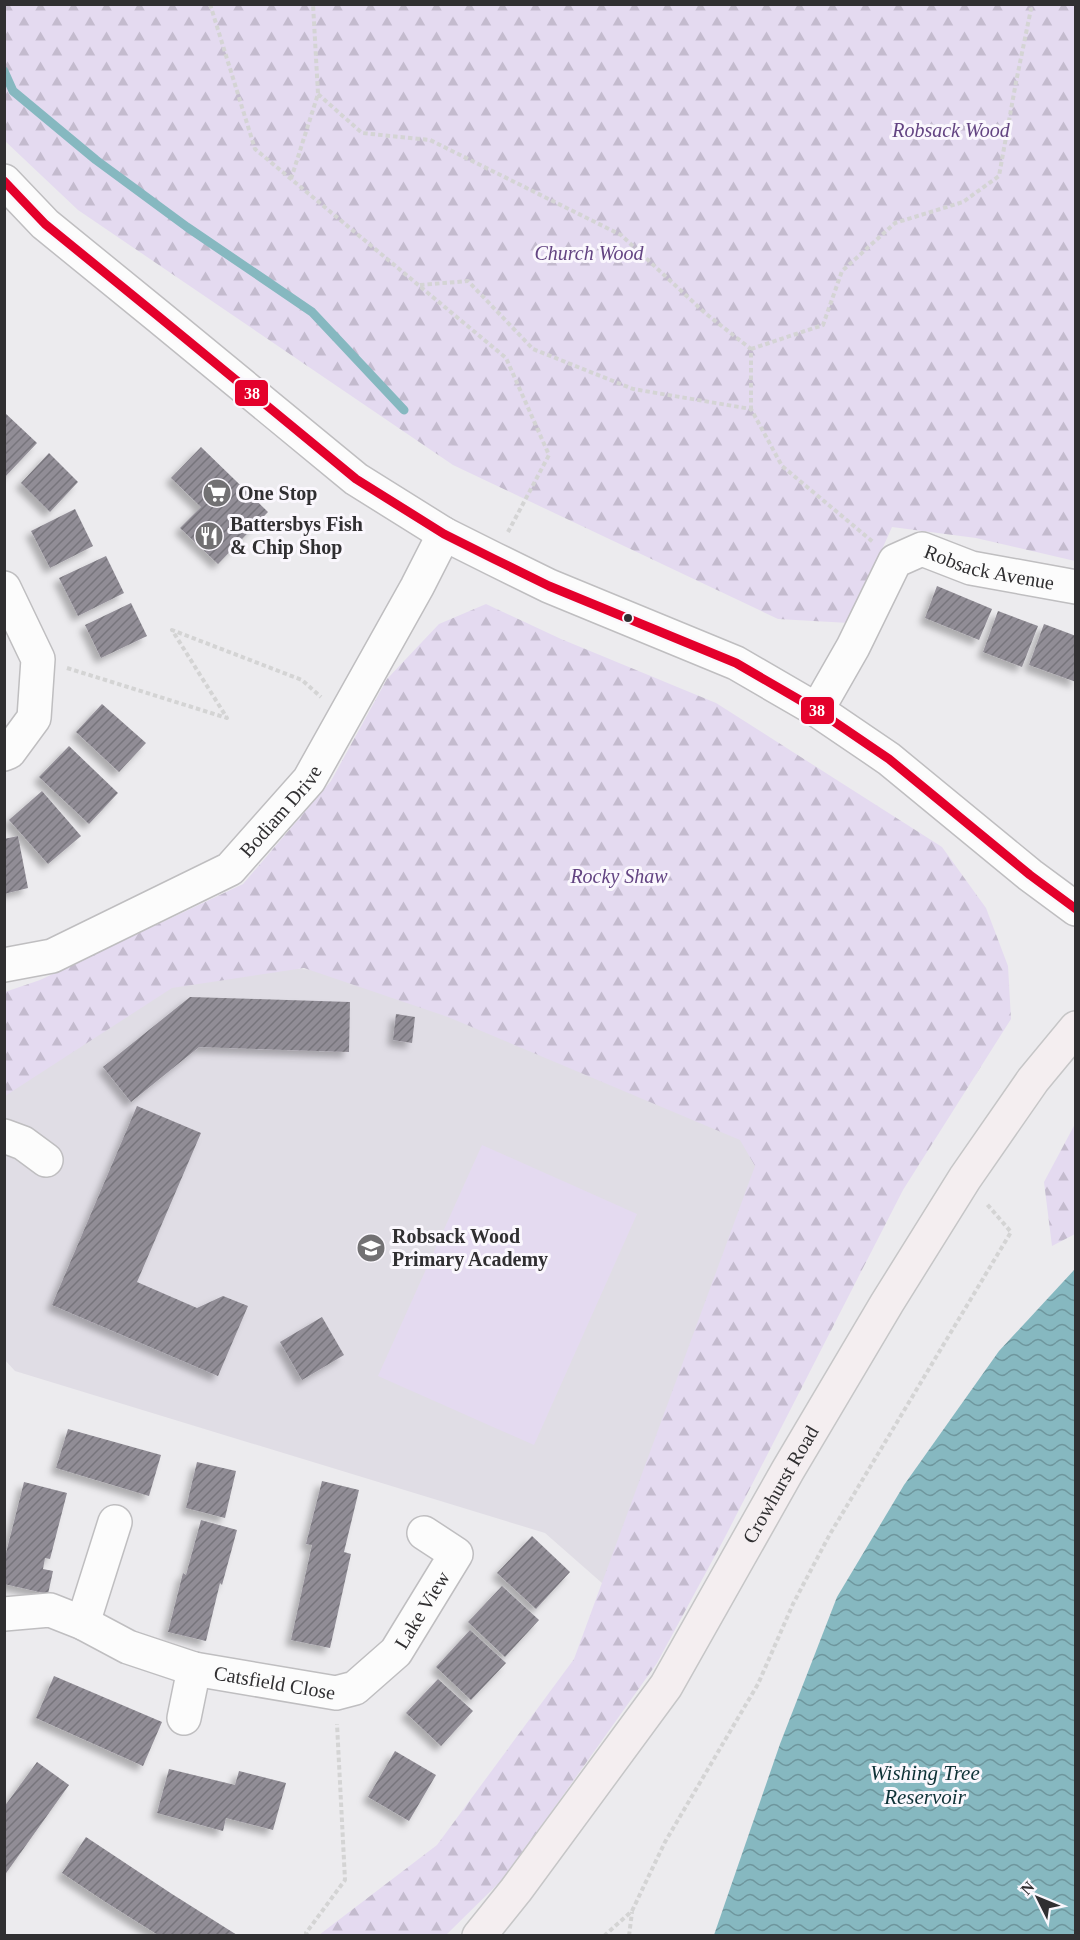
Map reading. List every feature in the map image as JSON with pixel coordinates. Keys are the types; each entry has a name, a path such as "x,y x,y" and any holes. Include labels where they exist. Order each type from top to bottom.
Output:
{"main road":[{"name":"Crowhurst Road","path":"479,1935 666,1686 788,1470 887,1303 965,1178 1033,1080 1076,1028"}],"street":[{"path":"4,181 45,224 356,479 444,534 549,586 736,663 817,711 889,759 1030,875 1076,909"},
{"name":"Bodiam Drive","path":"4,964 52,956 230,869 309,780 417,587 444,534"},
{"name":"Robsack Avenue","path":"817,711 853,647 895,561 922,549 971,568 1076,587"},
{"path":"4,588 38,659 34,718 9,752 4,754"},
{"path":"4,1136 23,1143 46,1160"},
{"path":"84,1623 115,1522"},
{"name":"Lake View","path":"346,1690 396,1652 456,1554 424,1533"},
{"name":"Catsfield Close","path":"4,1614 50,1610 84,1623 128,1647 194,1668 346,1690"},
{"name":"Catsfield Close","path":"184,1718 194,1668"}],"path":[{"path":"210,4 255,149 506,358 549,455 494,559"},
{"path":"291,179 318,94 313,4"},
{"path":"752,349 823,325 842,271 896,223 963,202 999,176 1031,9 1029,4"},
{"path":"318,94 362,133 430,140 621,235 705,313 752,349"},
{"path":"419,285 468,281 533,349 633,389 751,409"},
{"path":"752,349 751,409 782,466 895,561"},
{"path":"38,659 227,718 172,630 302,680 344,718"},
{"path":"629,1935 632,1911 665,1842 758,1684 793,1604 830,1534 1011,1232"},
{"path":"308,1935 306,1933 345,1880 346,1690"},
{"path":"604,1935 632,1911"}],"shaded area":[{"name":"Robsack Wood Primary Academy","path":"205,964 452,977 775,1137 627,1605 545,1533 15,1371 4,1359 4,1064"}],"green space":[{"name":"Church Wood","path":"4,5 1075,5 1075,561 976,538 892,527 849,623 778,619 453,465 78,210 5,141"},
{"name":"Rocky Shaw","path":"486,604 561,639 716,703 942,847 986,908 1008,966 1011,1019 903,1190 724,1539 657,1663 505,1877 446,1935 319,1935 437,1845 574,1659 755,1166 740,1140 448,1017 304,968 172,988 5,1096 5,992 40,980 243,884 331,781 387,679 439,624"},
{"path":"1075,1124 1075,1234 1052,1246 1044,1182"},
{"path":"482,1145 637,1214 534,1445 378,1376"}],"water":[{"name":"Wishing Tree Reservoir","path":"1075,1269 1075,1935 714,1935 780,1744 837,1597 904,1485 999,1351"}],"building":[{"path":"4,412 37,443 4,478"},
{"name":"One Stop","path":"201,447 268,512 218,564 180,528 201,507 171,478"},
{"path":"49,453 78,482 50,512 21,483"},
{"path":"75,509 93,546 50,568 31,531"},
{"path":"106,556 124,593 78,616 59,578"},
{"path":"937,586 992,609 979,640 925,618"},
{"path":"131,603 147,636 101,658 85,625"},
{"path":"998,611 1038,626 1022,667 983,652"},
{"path":"1044,624 1076,636 1076,682 1029,665"},
{"path":"102,704 146,743 119,772 76,732"},
{"path":"69,746 118,793 89,824 39,777"},
{"path":"42,791 81,836 48,864 9,820"},
{"path":"18,836 28,888 4,894 4,839"},
{"path":"190,997 350,1002 349,1052 199,1047 131,1102 103,1067"},
{"path":"396,1014 415,1017 412,1043 393,1040"},
{"path":"137,1106 201,1133 137,1282 197,1308 223,1296 248,1306 218,1376 52,1305"},
{"path":"322,1317 344,1355 302,1380 280,1342"},
{"path":"68,1429 161,1455 149,1496 56,1468"},
{"path":"197,1462 236,1471 225,1518 186,1508"},
{"path":"322,1481 359,1490 344,1552 351,1554 330,1648 291,1640 312,1545 306,1544"},
{"path":"24,1482 67,1493 50,1559 45,1558 43,1569 53,1571 48,1594 4,1584 4,1561"},
{"path":"201,1520 237,1530 222,1585 220,1583 206,1641 168,1632 183,1573 186,1575"},
{"path":"532,1536 570,1572 536,1609 497,1573"},
{"path":"502,1586 539,1620 505,1657 468,1622"},
{"path":"470,1630 506,1663 471,1700 436,1667"},
{"path":"54,1676 162,1722 143,1766 36,1718"},
{"path":"438,1679 473,1711 441,1746 406,1713"},
{"path":"395,1751 436,1775 409,1821 368,1797"},
{"path":"37,1762 69,1785 4,1876 4,1807"},
{"path":"169,1769 235,1785 239,1771 286,1783 273,1830 226,1818 223,1831 157,1813"},
{"path":"86,1837 237,1935 158,1935 104,1901 62,1873"}],"waterway":[{"path":"4,71 13,91 96,160 187,227 312,312 404,410"}],"transit line":[{"name":"38","path":"4,181 45,224 356,479 444,534 549,586 736,663 817,710 889,759 1030,875 1076,909"}],"place":[{"name":"One Stop","path":"217,493"},
{"name":"Battersbys Fish & Chip Shop","path":"209,536"},
{"name":"Robsack Wood Primary Academy","path":"371,1248"}],"park label":[{"name":"Robsack Wood","path":"951,130"}]}
